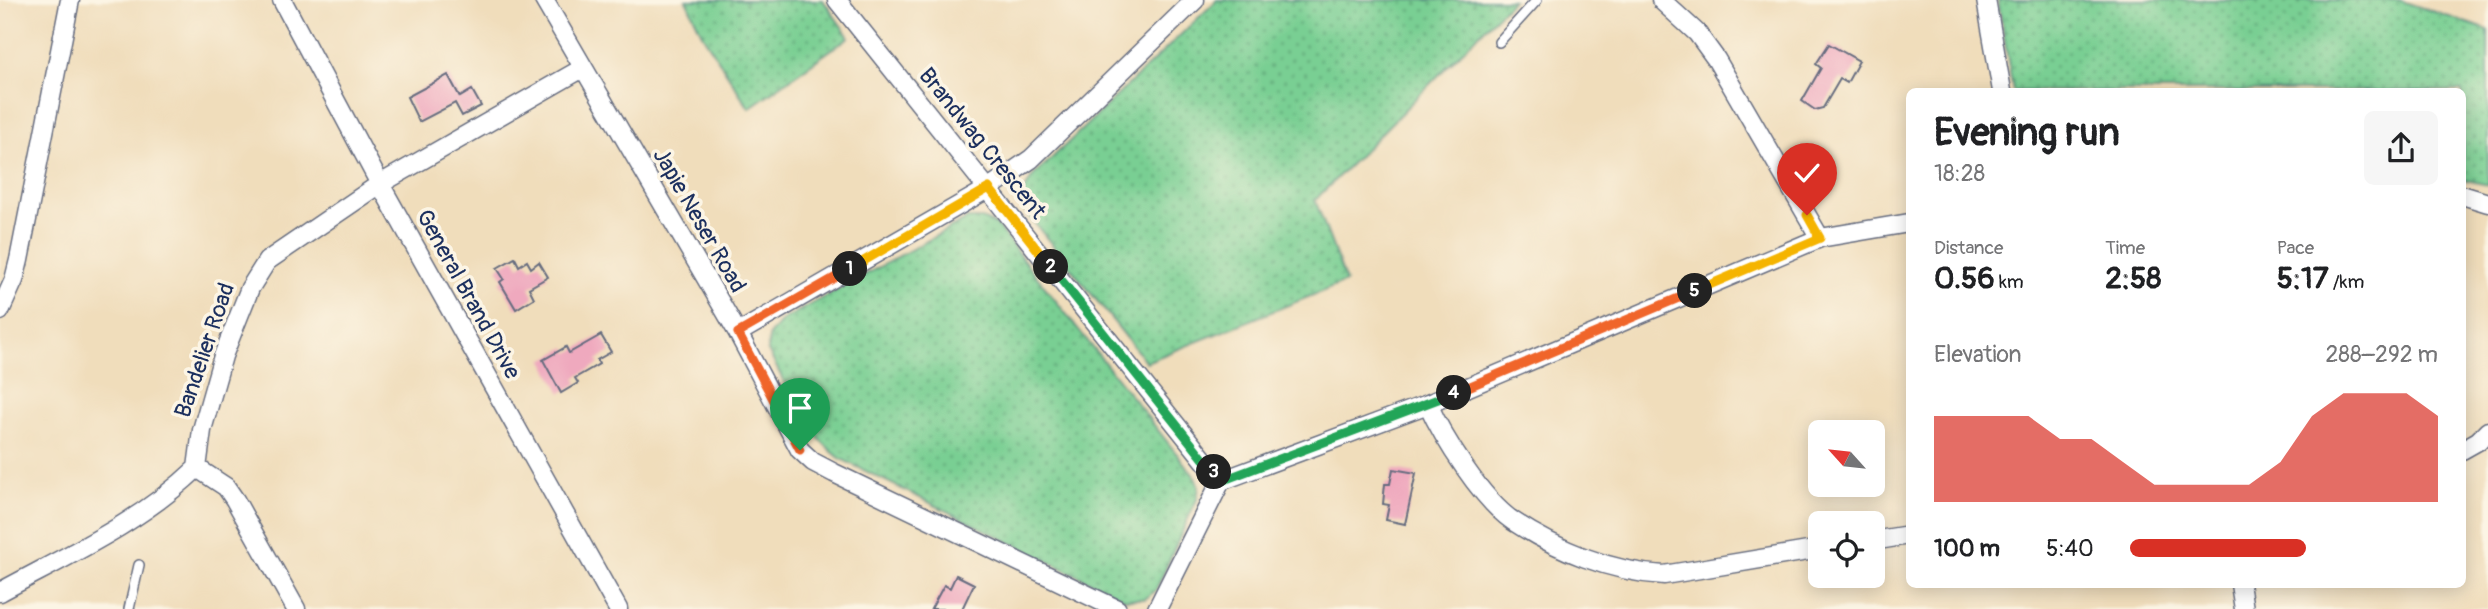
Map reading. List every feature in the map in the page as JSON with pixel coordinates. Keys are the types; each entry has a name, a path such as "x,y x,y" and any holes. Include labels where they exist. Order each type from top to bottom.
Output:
{"street":[{"path":"0,311 14,280 19,260 70,0"},
{"name":"General Brand Drive","path":"282,0 380,184 618,609"},
{"name":"Japie Neser Road","path":"544,0 738,333 800,450 813,462 1117,609"},
{"name":"Brandwag Crescent","path":"837,0 1221,481"},
{"path":"1661,0 1697,33 1716,59 1820,238"},
{"path":"1986,0 2001,88"},
{"path":"738,333 989,188 1031,159 1183,4"},
{"name":"Bandelier Road","path":"197,468 202,430 220,367 250,288 260,270 276,254 380,184 583,68"},
{"path":"2466,196 2488,203"},
{"path":"1157,609 1221,481 1428,404 1820,238 1906,224"},
{"path":"1428,404 1439,429 1482,490 1511,520 1590,561 1637,574 1664,575 1808,552"},
{"path":"2466,448 2488,431"},
{"path":"0,592 156,505 197,468 216,479 230,494 296,609"},
{"path":"1885,539 1906,535"},
{"path":"2241,588 2244,609"}],"lane":[{"path":"1499,43 1537,0"},
{"path":"129,609 139,565"}],"green space":[{"path":"686,0 823,0 849,37 749,108 702,34"},
{"path":"1217,0 1513,0 1315,200 1346,282 1146,362 1025,211 1023,193 1032,177"},
{"path":"1998,0 2399,0 2488,30 2488,185 2466,180 2466,88 2013,88"},
{"path":"967,219 982,219 996,225 1195,477 1199,487 1197,499 1156,590 1145,599 1125,599 841,459 807,423 767,349 770,334 784,319"}],"building":[{"path":"1829,44 1859,61 1847,83 1840,79 1823,108 1815,110 1802,101 1821,68 1816,64"},
{"path":"448,75 460,97 472,90 481,106 462,116 455,103 419,122 407,97"},
{"path":"515,258 519,266 527,261 531,268 539,262 548,277 529,288 534,298 516,309 500,282 504,279 497,268"},
{"path":"601,335 611,352 597,360 599,364 575,378 578,383 561,393 543,360 566,347 569,353"},
{"path":"1393,469 1416,473 1405,524 1386,520 1389,505 1383,504 1385,484 1390,484"},
{"path":"956,575 974,584 962,609 931,609 944,585 950,588"}],"route":[{"path":"800,450 738,333 989,188 1221,481 1428,404 1820,238 1807,215"}]}
